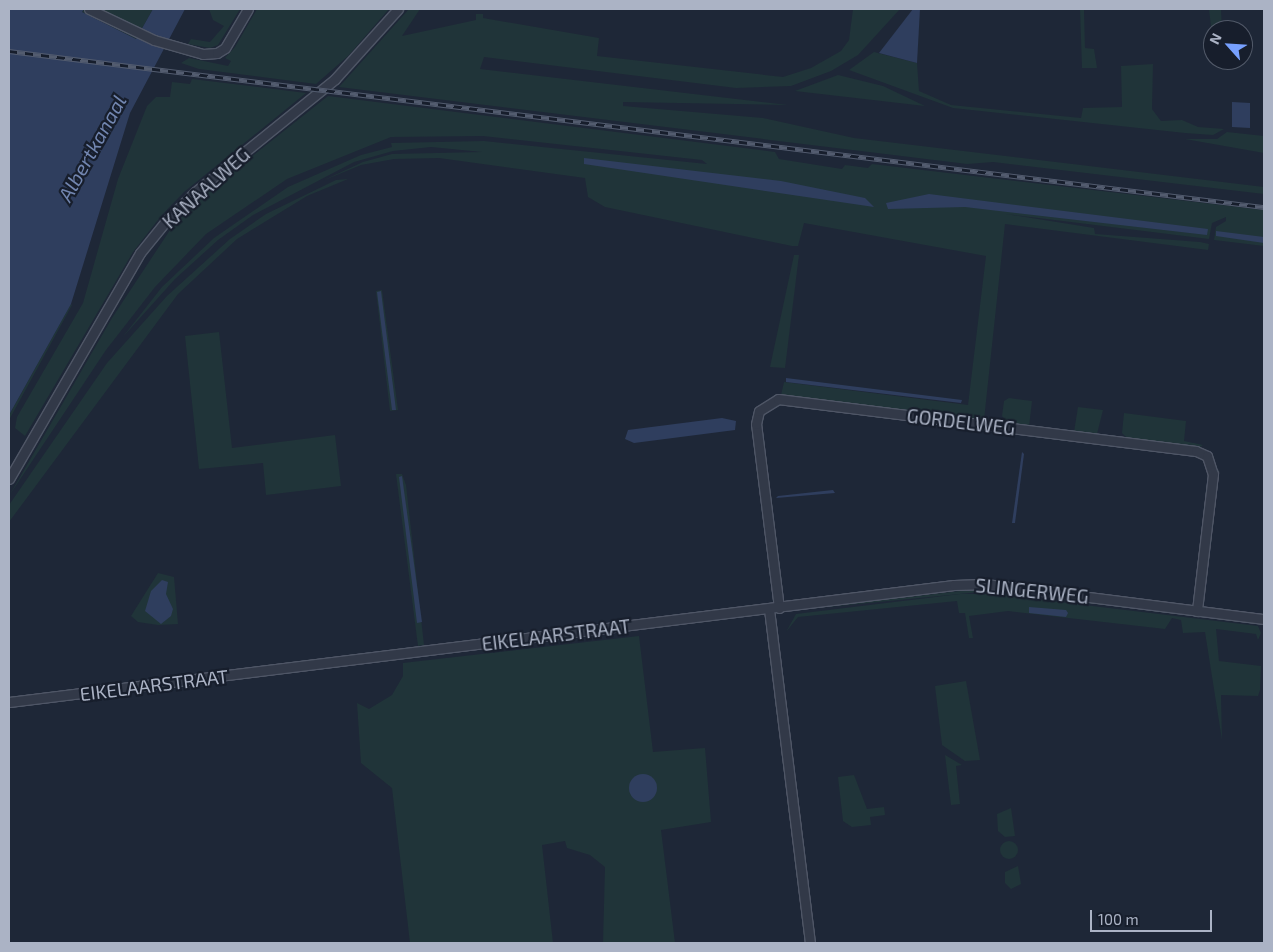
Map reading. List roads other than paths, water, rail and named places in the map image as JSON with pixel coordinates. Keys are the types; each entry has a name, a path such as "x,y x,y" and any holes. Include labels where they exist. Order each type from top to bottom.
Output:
{"street":[{"path":"90,9 154,40 196,53 217,54 225,48 248,9"},
{"name":"KANAALWEG","path":"9,479 140,253 166,221 195,192 335,79 398,9"},
{"name":"GORDELWEG","path":"779,608 756,424 759,411 778,399 1196,451 1206,456 1214,474 1197,610"},
{"name":"SLINGERWEG","path":"769,609 986,584 1264,619"},
{"path":"769,609 810,943"},
{"name":"EIKELAARSTRAAT","path":"9,702 769,609"}],"water":[{"name":"Albertkanaal","path":"9,9 84,9 82,12 136,39 153,9 185,9 130,113 71,304 9,415"},
{"path":"913,9 920,9 917,63 879,53"},
{"path":"1232,102 1250,103 1250,128 1232,127"},
{"path":"584,158 781,181 865,198 874,207 584,164"},
{"path":"929,194 1208,229 1207,235 965,207 888,209 886,203"},
{"path":"1216,231 1264,237 1264,243 1216,236"},
{"path":"381,291 396,410 392,410 377,292"},
{"path":"786,378 962,400 961,403 786,382"},
{"path":"722,418 736,421 735,430 634,443 625,439 628,430"},
{"path":"1022,452 1024,454 1015,523 1012,523"},
{"path":"402,476 422,622 417,623 399,477"},
{"path":"833,490 835,493 776,498 778,496"},
{"path":"162,580 168,582 166,594 173,609 171,616 161,624 145,611 151,591"},
{"path":"1029,607 1066,610 1068,613 1066,617 1029,613"},
{"path":"643,774 653,778 657,788 653,798 643,802 633,798 629,788 633,778"}],"railway":[{"path":"9,51 1264,207"}]}
